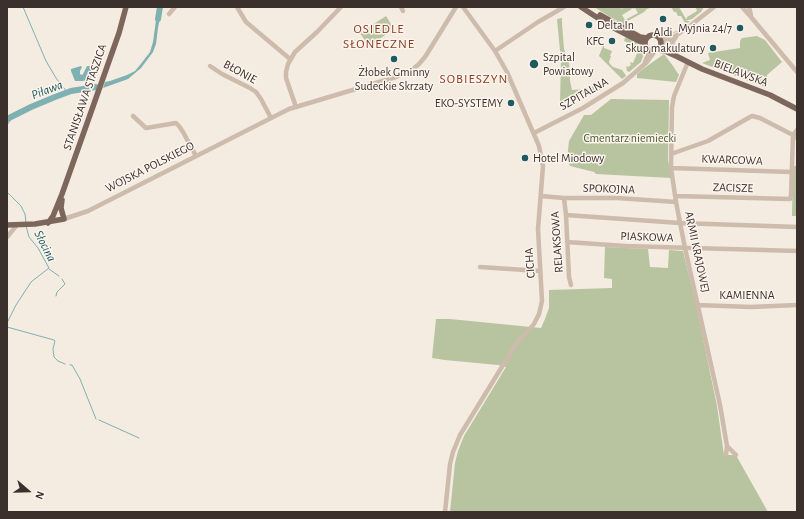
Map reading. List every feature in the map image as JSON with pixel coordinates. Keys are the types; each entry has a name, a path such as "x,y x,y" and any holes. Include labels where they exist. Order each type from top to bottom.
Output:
{"main road":[{"name":"STANISŁAWA STASZICA","path":"57,208 119,33 126,7"},
{"path":"581,7 596,15 640,37 647,38 654,35 659,38 659,48 651,51 646,46 610,26 596,15 588,7"},
{"path":"646,46 647,38"},
{"name":"BIELAWSKA","path":"659,48 702,69 770,95 797,109"},
{"path":"61,220 62,194"},
{"path":"57,208 61,220"},
{"path":"48,223 57,208"},
{"name":"WOJSKA POLSKIEGO","path":"7,225 30,225 61,220"}],"street":[{"path":"169,14 175,7"},
{"path":"236,7 246,22 290,59"},
{"path":"296,107 286,78 290,59 295,52 341,7"},
{"name":"WOJSKA POLSKIEGO","path":"61,220 88,211 271,118 296,107 396,77 412,70 425,57 456,7"},
{"name":"CICHA","path":"445,512 450,464 460,435 516,344 534,324 539,314 542,300 538,229 543,166 539,146 507,72 495,51 463,7"},
{"path":"495,51 538,22 564,7"},
{"path":"659,48 691,26 714,7"},
{"path":"742,7 797,72"},
{"path":"749,7 751,17"},
{"path":"659,38 666,38 678,34"},
{"path":"678,34 672,45 673,50 678,57"},
{"path":"641,68 648,55 646,46"},
{"name":"SZPITALNA","path":"534,133 583,108 623,83 641,68 659,48"},
{"name":"ARMII KRAJOWEJ","path":"688,62 672,107 671,168 685,248 720,405 727,446 726,455"},
{"name":"BŁONIE","path":"210,66 256,92 271,118"},
{"path":"133,116 146,128 176,123 183,132 196,156"},
{"path":"671,154 708,141 752,116 760,118 795,136"},
{"path":"791,172 797,130"},
{"name":"KWARCOWA","path":"671,168 791,172"},
{"name":"ZACISZE","path":"676,196 790,200 791,172"},
{"name":"SPOKOJNA","path":"541,196 564,198 617,198 676,202"},
{"name":"RELAKSOWA","path":"564,198 569,277 571,285"},
{"path":"566,215 680,223 797,227"},
{"path":"7,237 19,225"},
{"name":"PIASKOWA","path":"567,242 625,246 797,252"},
{"path":"480,267 540,271"},
{"name":"KAMIENNA","path":"698,305 751,307 797,305"},
{"path":"727,446 736,455"}],"green space":[{"path":"594,7 623,7 620,10 625,7 631,7 632,9 622,15 625,20 638,13 635,8 633,9 632,7 653,7 624,23 627,26"},
{"path":"671,7 679,7 686,19 697,11 697,7 701,9 702,11 692,19 685,21 690,21 676,32 666,36 678,30 685,23 681,16 678,16"},
{"path":"386,16 394,29 369,46 360,33"},
{"path":"562,18 564,49 569,62 572,90 586,89 604,82 602,89 579,95 560,103 561,61 557,19"},
{"path":"659,31 664,35 666,36 659,35"},
{"path":"757,36 765,40 782,62 767,75 767,88 702,63 710,60 708,53 740,48 740,41 742,38"},
{"path":"626,37 637,42 636,43 642,49 643,53 641,62 629,72 627,71 626,66 628,67 631,65 630,62 633,63 638,51 635,50 634,45 624,41"},
{"path":"603,46 604,48 612,51 609,62 613,67 622,70 626,76 622,79 599,56"},
{"path":"664,54 679,75 676,82 637,78 637,74"},
{"name":"Cmentarz niemiecki","path":"611,99 669,100 668,159 671,178 596,174 594,172 570,166 567,159 569,141 584,115 591,115"},
{"path":"793,166 797,166 797,216 792,216"},
{"path":"605,247 648,249 650,267 668,268 669,250 683,251 697,309 717,406 724,455 735,455 737,457 768,512 450,512 455,463 458,451 464,436 506,367 432,358 436,319 541,328 549,308 549,290 612,288 612,279 604,278"}],"water":[{"path":"160,7 162,7 156,44 153,52 141,68 128,79 103,88 105,82 135,71 150,52"},
{"path":"81,66 80,74 82,75 87,66 91,66 91,78 83,81 75,81 71,69"}],"waterway":[{"path":"23,7 46,61 56,78 67,92"},
{"name":"Piława","path":"158,19 160,7"},
{"name":"Piława","path":"7,119 31,107 71,91 96,87"},
{"name":"Słocina","path":"7,125 13,117"},
{"name":"Słocina","path":"7,192 21,206 25,214 26,223"},
{"name":"Słocina","path":"7,323 16,305 31,282 49,268 38,248 29,237 26,226"},
{"path":"49,269 59,276"},
{"path":"56,296 57,292 65,284 62,279"},
{"path":"7,327 54,340 54,357 58,361 65,364"},
{"path":"70,365 72,365 80,379 96,419"},
{"path":"99,420 139,438"}],"place":[{"name":"Aldi","path":"663,19"},
{"name":"Delta In","path":"589,25"},
{"name":"Myjnia 24/7","path":"740,28"},
{"name":"KFC","path":"612,41"},
{"name":"Skup makulatury","path":"713,48"},
{"name":"Żłobek Gminny Sudeckie Skrzaty","path":"394,59"},
{"name":"Szpital Powiatowy","path":"534,64"},
{"name":"EKO-SYSTEMY","path":"511,103"},
{"name":"Hotel Miodowy","path":"525,158"}],"district":[{"name":"OSIEDLE SŁONECZNE","path":"379,36"},
{"name":"SOBIESZYN","path":"474,79"}]}
